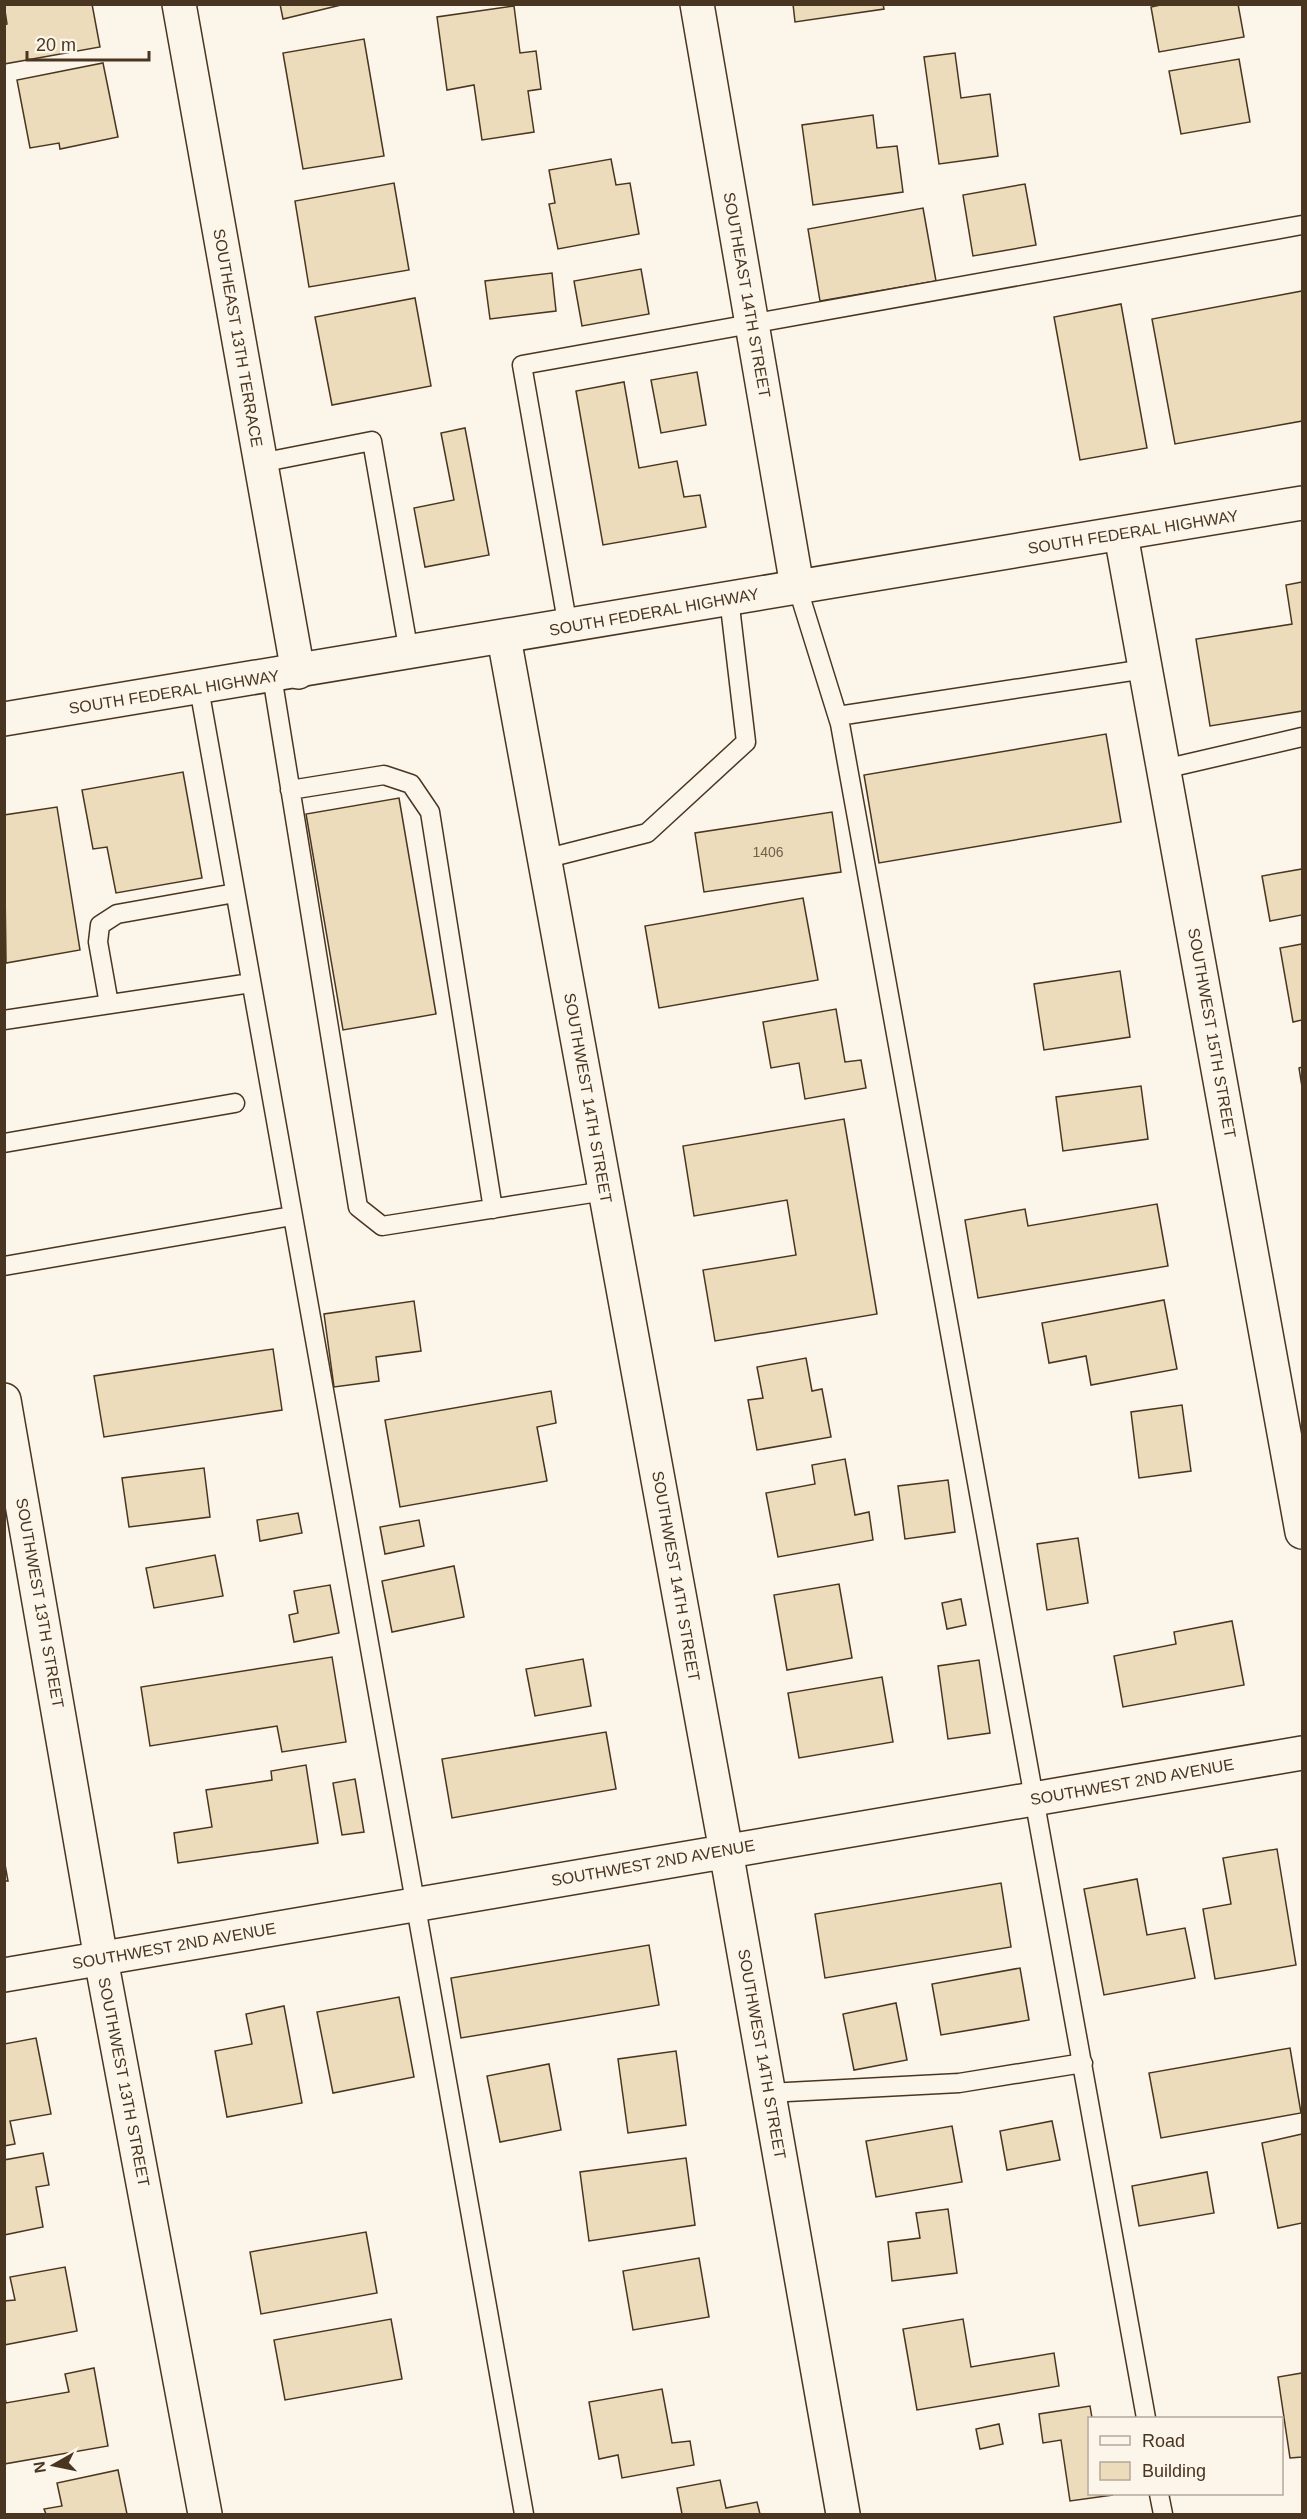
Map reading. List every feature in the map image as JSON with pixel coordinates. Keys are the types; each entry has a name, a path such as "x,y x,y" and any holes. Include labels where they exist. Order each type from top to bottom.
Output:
{"street":[{"name":"SOUTHEAST 13TH TERRACE","path":"179,4 260,463 285,674"},
{"name":"SOUTHEAST 14TH STREET","path":"697,4 797,586"},
{"name":"SOUTH FEDERAL HIGHWAY","path":"4,719 504,638 797,586 1121,535 1302,503"},
{"name":"SOUTHWEST 15TH STREET","path":"1121,535 1302,1532"},
{"name":"SOUTHWEST 14TH STREET","path":"504,638 726,1851 843,2514"},
{"name":"SOUTHWEST 13TH STREET","path":"4,1400 101,1959 206,2514"},
{"name":"SOUTHWEST 2ND AVENUE","path":"4,1975 1302,1753"}],"lane":[{"path":"568,627 522,365 1302,225"},
{"path":"260,463 372,441 409,653"},
{"path":"797,586 838,716 1036,1798 1146,2417"},
{"path":"544,859 647,833 746,742 729,598"},
{"path":"838,716 1145,669"},
{"path":"285,674 290,790 358,1207 382,1226 605,1191"},
{"path":"199,688 524,2514"},
{"path":"1164,769 1302,737"},
{"path":"290,790 384,775 411,784 430,812 493,1209"},
{"path":"108,1004 98,942 100,925 117,914 235,893"},
{"path":"4,1020 251,983"},
{"path":"4,1143 235,1103"},
{"path":"4,1266 292,1216"},
{"path":"768,2093 959,2083 1083,2063"},
{"path":"1159,2495 1163,2514"}],"building":[{"path":"4,4 92,4 100,47 4,64 4,25 7,24"},
{"path":"280,4 345,4 283,19"},
{"path":"793,4 883,4 884,9 795,22"},
{"path":"1165,4 1238,4 1244,37 1159,52 1151,7"},
{"path":"514,6 520,53 536,51 541,89 528,91 534,132 482,140 474,85 447,90 437,17"},
{"path":"364,39 384,156 303,169 283,53"},
{"path":"955,53 961,98 990,94 998,156 939,164 924,57"},
{"path":"1239,59 1250,122 1181,134 1169,71"},
{"path":"103,63 118,137 60,149 59,143 30,148 17,80"},
{"path":"873,115 877,148 897,146 903,192 813,205 802,125"},
{"path":"611,159 616,185 630,183 639,234 558,249 549,204 555,203 549,170"},
{"path":"394,183 409,270 309,287 295,201"},
{"path":"1025,184 1036,245 973,256 963,195"},
{"path":"923,208 936,281 820,301 808,229"},
{"path":"641,269 649,314 582,326 574,281"},
{"path":"552,273 556,311 490,319 485,281"},
{"path":"1302,291 1302,421 1175,444 1152,319"},
{"path":"415,298 431,386 332,405 315,317"},
{"path":"1121,304 1147,448 1080,460 1054,317"},
{"path":"697,372 706,425 661,433 651,380"},
{"path":"624,382 639,468 677,461 684,497 700,495 706,527 603,545 576,391"},
{"path":"465,428 489,555 425,567 414,508 454,500 441,433"},
{"path":"1302,582 1302,711 1210,726 1196,639 1292,624 1286,585"},
{"path":"1106,734 1121,822 879,863 864,775"},
{"path":"183,772 202,878 116,893 107,847 93,849 82,790"},
{"path":"399,798 436,1014 343,1030 306,814"},
{"path":"57,807 80,950 6,963 4,815"},
{"path":"832,812 841,872 704,892 695,833"},
{"path":"1302,869 1302,915 1270,921 1262,876"},
{"path":"803,898 818,980 659,1008 645,926"},
{"path":"1302,944 1302,1020 1293,1022 1280,948"},
{"path":"1120,971 1130,1037 1044,1050 1034,984"},
{"path":"836,1009 845,1062 861,1060 866,1088 805,1099 799,1063 771,1068 763,1022"},
{"path":"1302,1067 1302,1087 1299,1068"},
{"path":"1141,1086 1148,1139 1063,1151 1056,1097"},
{"path":"844,1119 877,1314 715,1341 703,1270 796,1255 787,1200 694,1216 683,1146"},
{"path":"1157,1204 1168,1266 978,1298 965,1220 1025,1209 1028,1226"},
{"path":"1164,1300 1177,1369 1091,1385 1086,1356 1049,1363 1042,1323"},
{"path":"414,1301 421,1351 376,1357 379,1381 334,1387 324,1314"},
{"path":"273,1349 282,1410 104,1437 94,1376"},
{"path":"806,1358 812,1391 822,1389 831,1437 757,1450 748,1400 763,1398 757,1367"},
{"path":"551,1391 556,1423 537,1427 547,1481 400,1507 385,1420"},
{"path":"1182,1405 1191,1471 1139,1478 1131,1412"},
{"path":"845,1459 855,1515 869,1512 873,1540 778,1557 766,1493 815,1484 812,1465"},
{"path":"204,1468 210,1517 129,1527 122,1478"},
{"path":"948,1480 955,1532 905,1539 898,1486"},
{"path":"298,1513 302,1533 260,1541 257,1520"},
{"path":"419,1520 424,1546 385,1554 380,1527"},
{"path":"1078,1538 1088,1603 1047,1610 1037,1544"},
{"path":"215,1555 223,1596 154,1608 146,1568"},
{"path":"454,1566 464,1617 392,1632 382,1581"},
{"path":"839,1584 852,1658 787,1670 774,1595"},
{"path":"330,1585 339,1633 294,1642 289,1615 298,1613 294,1591"},
{"path":"961,1599 966,1625 947,1629 942,1603"},
{"path":"1232,1621 1244,1685 1123,1707 1114,1656 1176,1644 1174,1632"},
{"path":"332,1657 346,1742 282,1752 277,1726 150,1746 141,1687"},
{"path":"583,1659 591,1706 535,1716 526,1669"},
{"path":"979,1660 990,1733 948,1739 938,1666"},
{"path":"882,1677 893,1742 799,1758 788,1693"},
{"path":"606,1732 616,1789 452,1818 442,1759"},
{"path":"306,1765 318,1843 178,1863 174,1833 212,1827 206,1790 272,1780 271,1771"},
{"path":"355,1779 364,1832 342,1835 333,1783"},
{"path":"1277,1849 1296,1965 1215,1979 1203,1909 1231,1904 1223,1858"},
{"path":"4,1859 8,1881 4,1881"},
{"path":"1137,1879 1147,1935 1185,1928 1195,1978 1104,1995 1084,1889"},
{"path":"1001,1883 1011,1947 825,1978 815,1914"},
{"path":"649,1945 659,2005 461,2038 451,1978"},
{"path":"1020,1968 1029,2020 941,2035 932,1984"},
{"path":"399,1997 414,2077 333,2093 317,2012"},
{"path":"896,2003 907,2060 854,2070 843,2014"},
{"path":"284,2006 302,2103 227,2117 215,2051 252,2044 246,2014"},
{"path":"36,2038 51,2114 10,2121 15,2144 4,2146 4,2044"},
{"path":"1290,2048 1301,2113 1161,2138 1149,2073"},
{"path":"676,2051 686,2125 628,2133 618,2059"},
{"path":"549,2064 561,2130 500,2142 487,2076"},
{"path":"1052,2121 1060,2160 1007,2170 1000,2131"},
{"path":"952,2126 962,2182 876,2197 866,2141"},
{"path":"1302,2134 1302,2223 1278,2228 1262,2143"},
{"path":"43,2153 49,2185 36,2187 43,2227 4,2235 4,2160"},
{"path":"686,2158 695,2225 589,2241 580,2172"},
{"path":"1207,2172 1214,2213 1139,2226 1132,2186"},
{"path":"948,2209 957,2273 892,2281 888,2242 920,2238 916,2213"},
{"path":"366,2232 377,2293 261,2314 250,2252"},
{"path":"699,2258 709,2317 633,2330 623,2271"},
{"path":"65,2267 77,2331 4,2345 4,2301 15,2300 10,2277"},
{"path":"391,2319 402,2379 285,2400 274,2340"},
{"path":"963,2319 971,2367 1054,2353 1059,2386 917,2410 903,2329"},
{"path":"94,2368 108,2446 4,2464 4,2393 6,2403 69,2392 65,2374"},
{"path":"1302,2373 1302,2457 1290,2458 1278,2377"},
{"path":"662,2389 672,2443 690,2441 694,2465 622,2478 618,2455 599,2459 589,2402"},
{"path":"1090,2406 1092,2417 1088,2417 1088,2495 1113,2495 1070,2501 1061,2440 1043,2443 1039,2414"},
{"path":"999,2424 1003,2444 980,2449 976,2429"},
{"path":"118,2470 127,2514 46,2514 44,2509 62,2506 57,2483"},
{"path":"720,2480 726,2508 757,2502 760,2514 682,2514 677,2488"}]}
